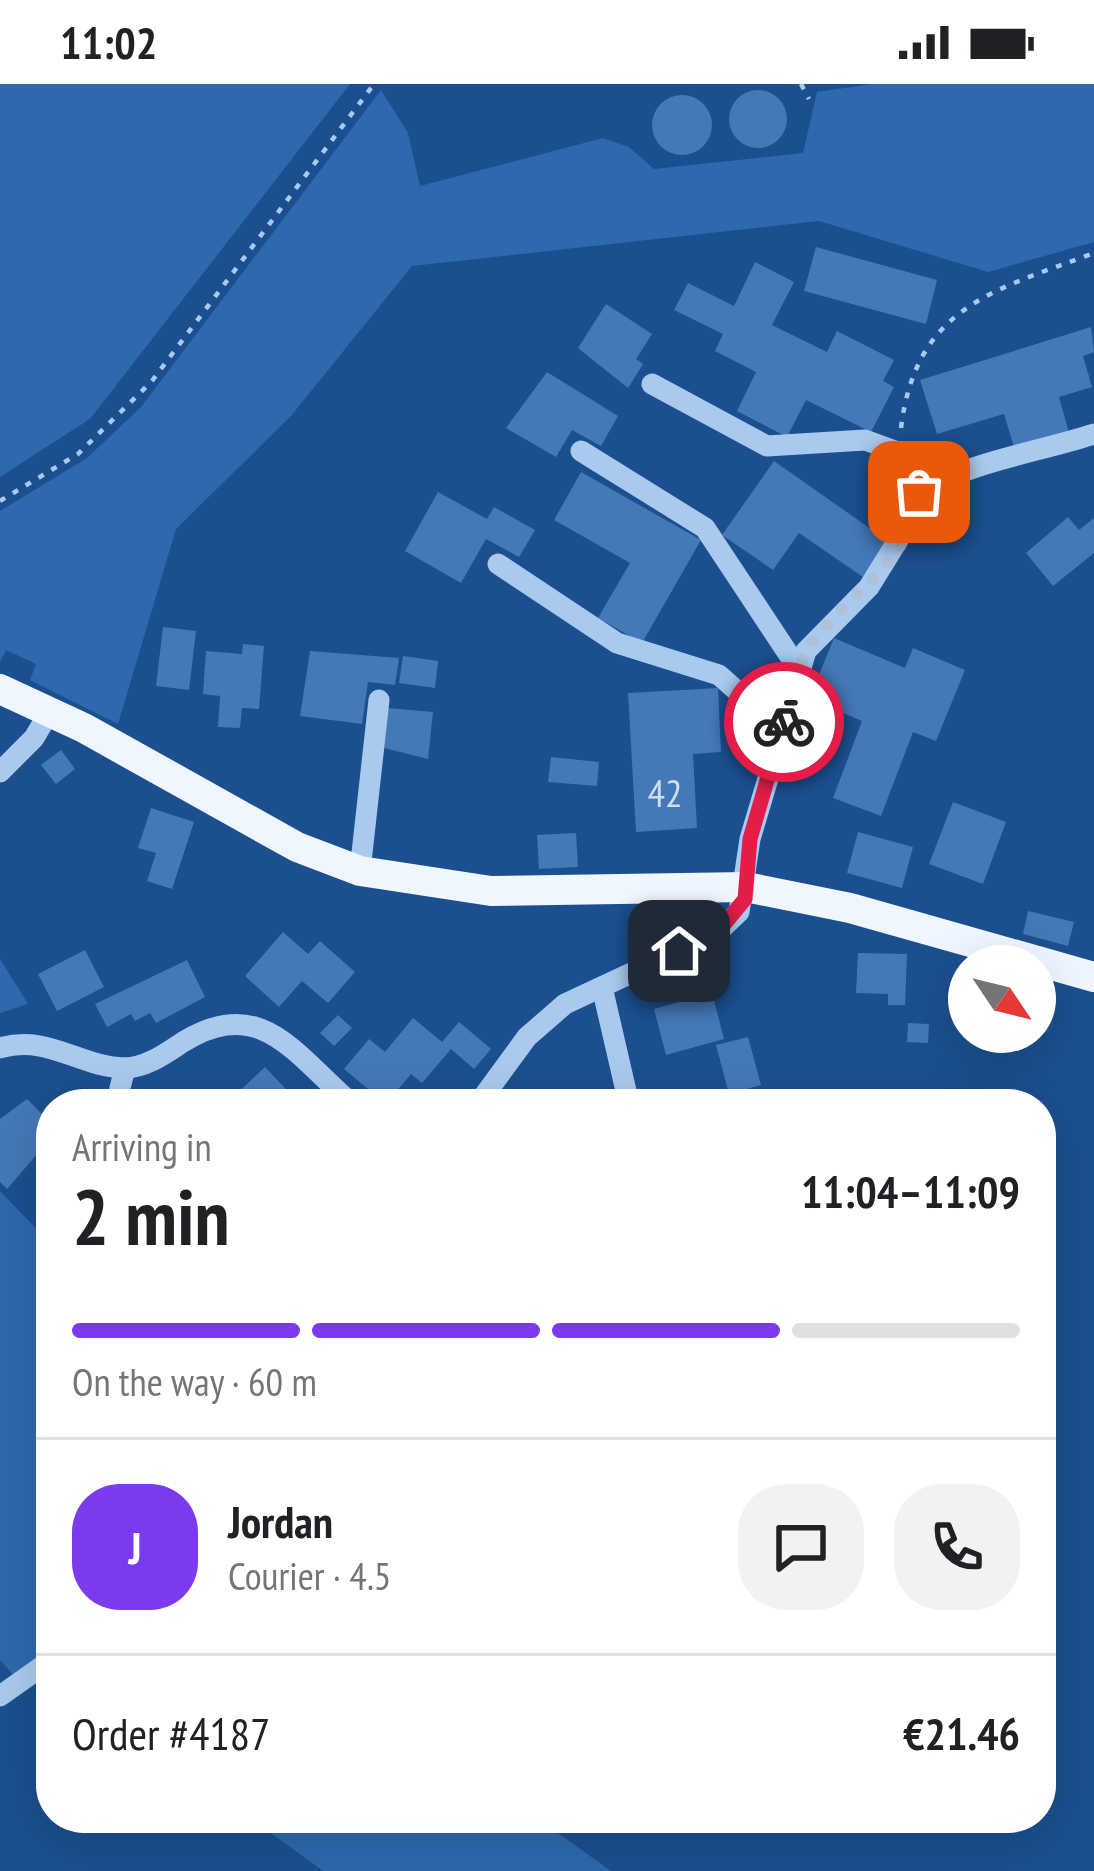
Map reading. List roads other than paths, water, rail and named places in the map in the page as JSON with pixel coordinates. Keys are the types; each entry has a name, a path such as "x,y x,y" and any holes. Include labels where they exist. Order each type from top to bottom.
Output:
{"main road":[{"path":"0,689 50,711 297,847 360,871 491,891 746,887 850,908 1094,977"}],"street":[{"path":"652,384 767,446 865,440 898,452 919,492"},
{"path":"490,1089 545,1019 717,933 739,912 750,839 799,670 814,638 869,587 901,542 919,492 996,459 1015,459 1094,434"},
{"path":"580,451 705,528 799,670"},
{"path":"498,564 617,643 719,675 782,731"},
{"path":"360,871 379,700"},
{"path":"0,772 34,738 50,711"},
{"path":"602,987 626,1089"},
{"path":"0,1048 22,1042 50,1045 125,1068 147,1063 224,1022 244,1023 265,1029 335,1089"},
{"path":"120,1089 125,1068"},
{"path":"0,1696 36,1671"}]}
